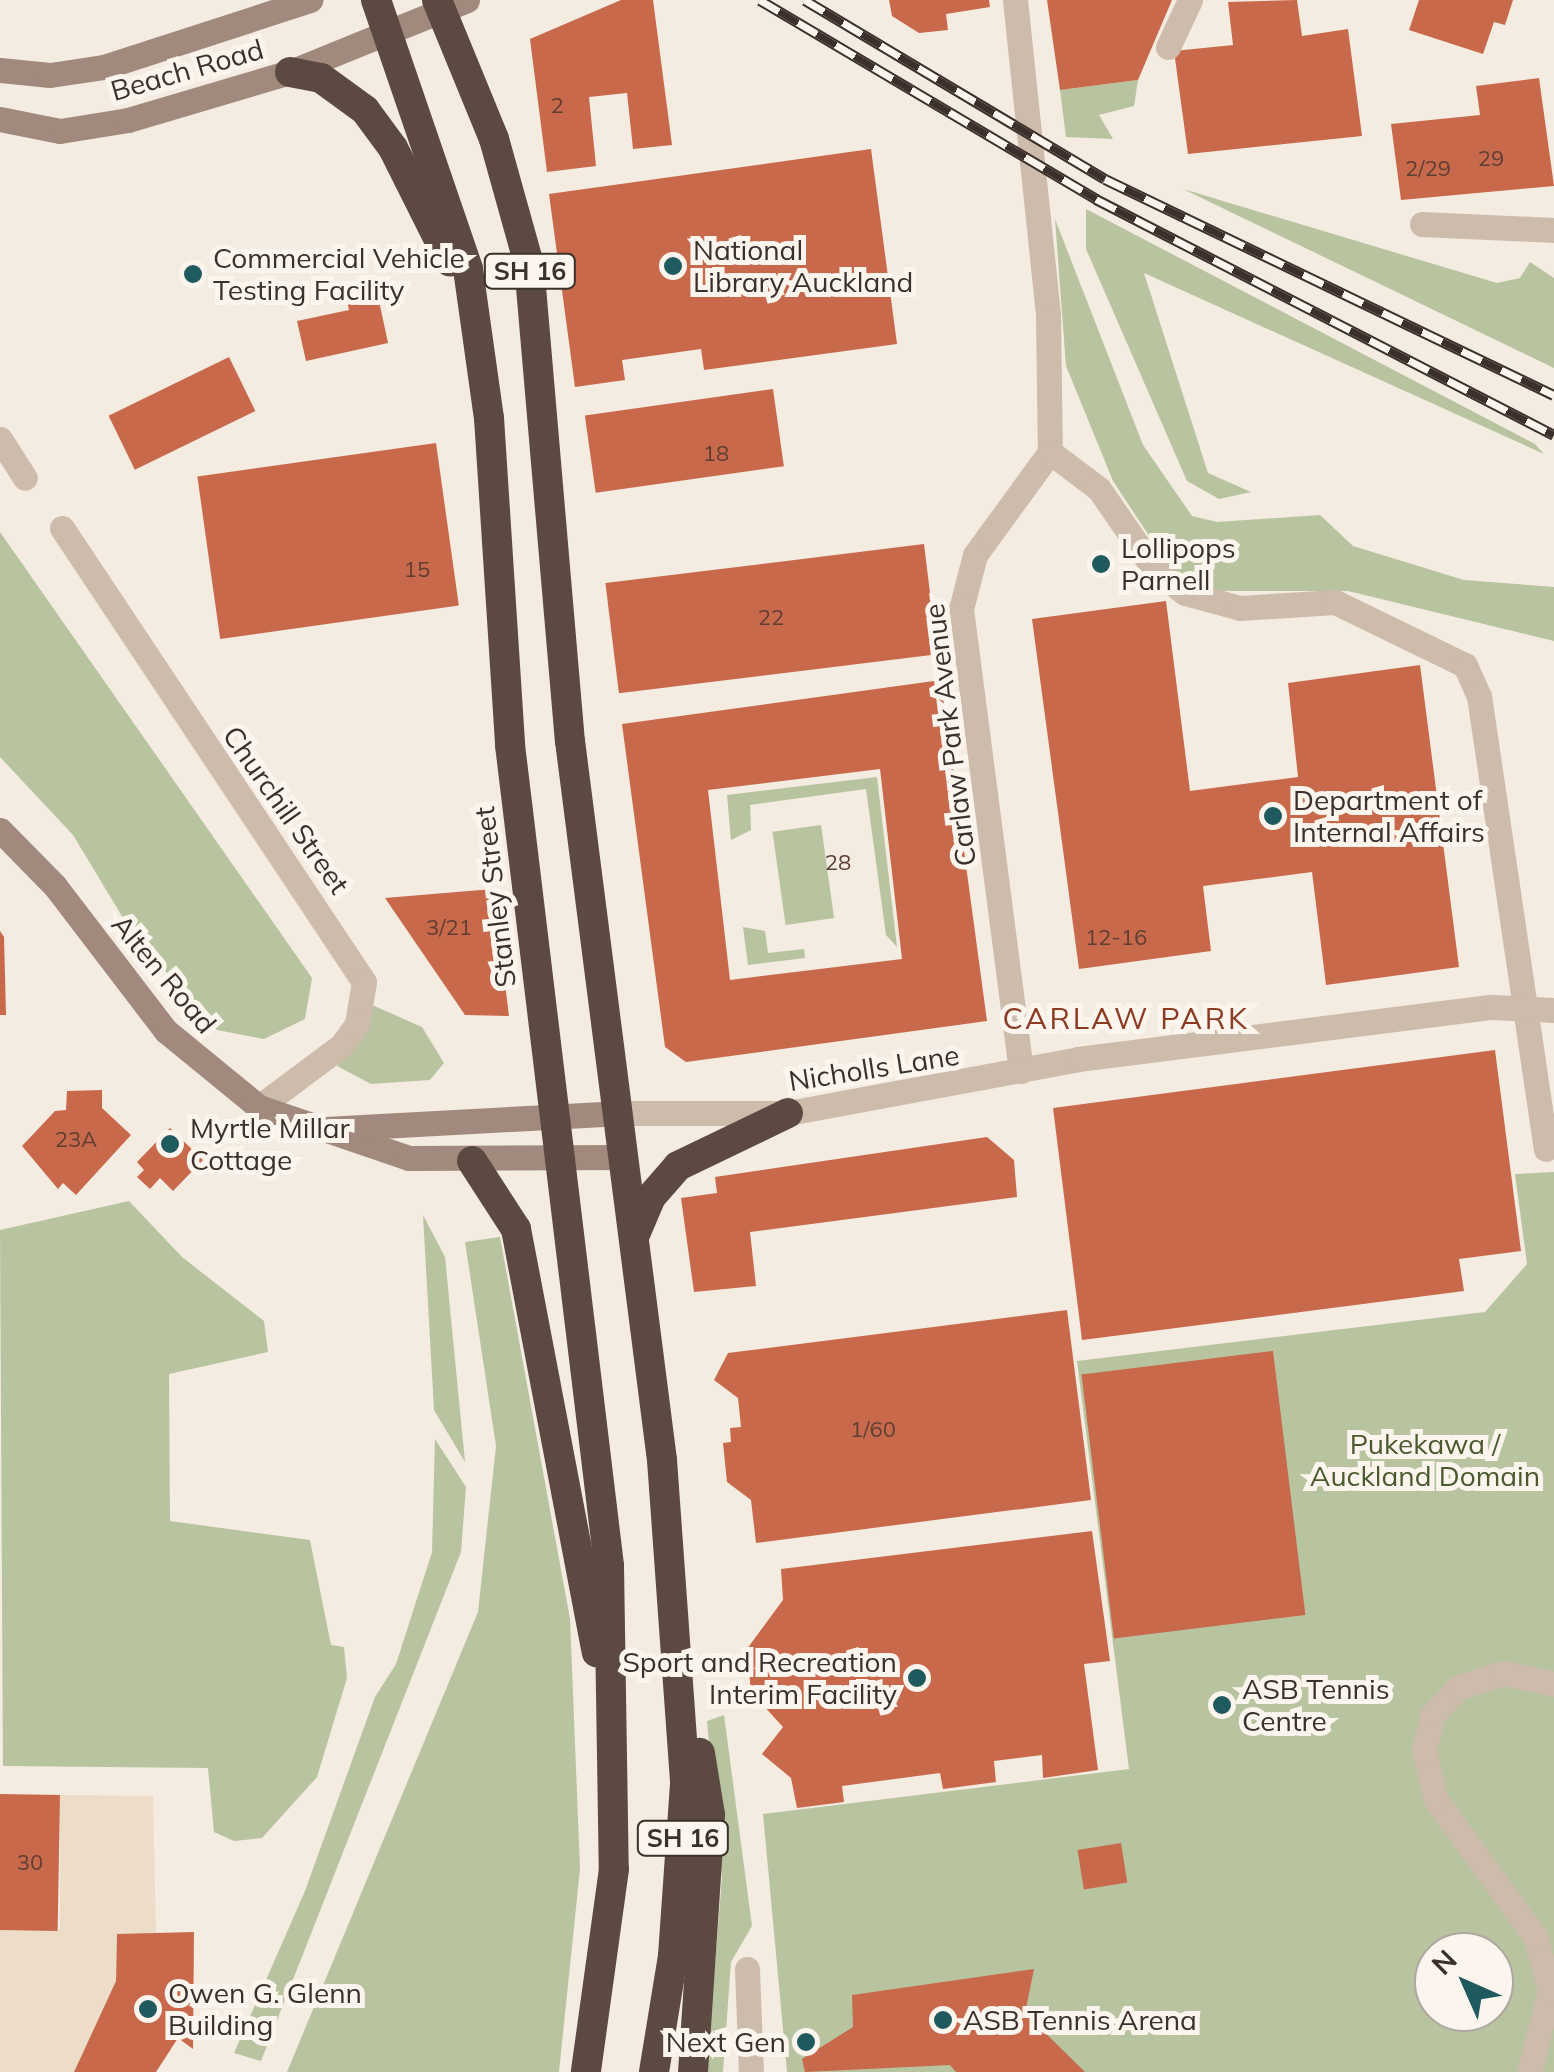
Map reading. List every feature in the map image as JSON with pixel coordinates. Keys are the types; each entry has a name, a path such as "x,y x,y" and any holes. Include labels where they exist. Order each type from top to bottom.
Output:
{"highway":[{"name":"SH 16","path":"376,0 386,35"},
{"name":"SH 16","path":"448,4 494,139 530,264 570,742 676,1602 682,1869 654,2072"},
{"name":"Stanley Street","path":"386,35 468,270 482,360 510,746 610,1566 616,1763"},
{"path":"290,72 321,78 354,99 393,148 457,276 482,360"},
{"path":"634,1237 651,1197 678,1166 788,1113"},
{"path":"472,1161 516,1228 616,1763"},
{"path":"676,1602 710,1815 693,2072"},
{"name":"SH 16","path":"586,2072 614,1868 616,1763"}],"main road":[{"name":"Beach Road","path":"0,70 50,75 104,67 310,0"},
{"name":"Beach Road","path":"0,119 39,130 81,130 290,72 386,35 448,4"},
{"name":"Alten Road","path":"0,830 55,886 166,1030 259,1108 306,1129 409,1158 472,1161 623,1156"},
{"name":"Alten Road","path":"306,1129 617,1113"}],"street":[{"path":"1015,0 1048,316 1050,452 1099,488 1154,570 1185,593 1240,608 1335,602 1465,665 1479,696 1546,1149"},
{"path":"1168,47 1190,0"},
{"path":"1422,224 1554,230"},
{"path":"0,439 25,478"},
{"name":"Carlaw Park Avenue","path":"1021,1071 962,609 974,555 1050,452"},
{"name":"Churchill Street","path":"62,528 364,982 357,1024 342,1044 259,1108"},
{"name":"Nicholls Lane","path":"617,1113 788,1113 1021,1071 1524,1008 1554,1010"},
{"path":"1529,2072 1550,1991 1536,1938 1444,1814 1424,1751 1432,1715 1459,1687 1504,1673 1554,1684"},
{"path":"747,1969 750,2072"}],"green space":[{"path":"1138,80 1134,106 1099,115 1113,139 1066,137 1060,90"},
{"path":"1183,189 1497,283 1520,278 1530,262 1554,278 1554,368"},
{"path":"1086,209 1535,444 1544,454 1144,273 1208,473 1251,492 1219,499 1187,481 1086,249"},
{"path":"1055,219 1143,445 1192,516 1217,522 1320,515 1353,546 1464,580 1554,587 1554,641 1348,591 1207,591 1175,575 1113,481 1066,366"},
{"path":"0,532 312,978 305,1019 264,1039 217,1030 134,936 73,835 0,757"},
{"path":"877,777 897,947 886,935 866,789 750,805 751,830 731,840 727,795"},
{"path":"821,825 834,918 786,925 772,832"},
{"path":"743,927 765,931 768,953 804,949 805,958 748,965"},
{"path":"372,1005 422,1027 444,1063 430,1080 371,1084 337,1066"},
{"name":"ASB Tennis Centre","path":"1554,1172 1554,2072 787,2072 763,1814 1129,1769 1077,1361 1485,1312 1527,1264 1515,1174"},
{"path":"129,1201 182,1257 264,1321 268,1352 169,1374 170,1521 310,1540 331,1645 344,1647 347,1678 317,1777 262,1838 234,1841 214,1832 208,1768 3,1766 0,1230"},
{"path":"423,1215 445,1257 465,1462 434,1410"},
{"path":"500,1237 570,1619 580,1869 559,2072 287,2072 478,1612 496,1446 465,1242"},
{"path":"435,1439 466,1487 461,1552 261,2061 234,2053 305,1891 375,1697 396,1664 432,1552"},
{"path":"724,1715 752,1926 731,1962 723,2072 706,2072 722,1878 707,1721"}],"shaded area":[{"path":"60,1795 153,1796 156,1934 117,1935 116,1981 74,2072 0,2072 0,1930 60,1930"}],"building":[{"path":"621,0 653,0 672,145 633,149 627,93 589,97 596,166 547,172 530,39"},
{"path":"889,0 989,0 990,7 946,14 948,30 919,33 892,16"},
{"path":"1047,0 1172,0 1138,80 1060,90"},
{"path":"1297,0 1302,36 1348,29 1362,136 1188,154 1174,51 1233,45 1228,2"},
{"path":"1419,0 1513,0 1505,25 1494,22 1483,54 1409,30"},
{"path":"1539,78 1554,186 1401,200 1391,124 1480,115 1476,86"},
{"path":"871,149 897,344 704,370 701,349 622,360 625,380 575,387 549,194"},
{"path":"375,282 388,343 306,361 297,321 349,310 344,288"},
{"path":"229,357 255,411 135,470 109,416"},
{"path":"773,389 784,466 596,493 585,415"},
{"path":"436,443 459,605 220,639 197,477"},
{"path":"924,544 938,654 619,693 605,583"},
{"path":"1166,601 1190,791 1298,777 1288,683 1420,665 1459,967 1326,985 1312,872 1203,886 1211,951 1079,969 1032,619"},
{"path":"941,680 987,1021 686,1062 665,1047 622,724","holes":["880,769 902,959 730,980 708,790"]},
{"path":"493,889 509,1016 465,1015 385,898"},
{"path":"0,931 4,937 6,1015 0,1015"},
{"path":"1495,1050 1521,1251 1459,1259 1464,1291 1082,1340 1053,1108"},
{"path":"102,1090 102,1108 131,1135 76,1195 63,1183 58,1189 22,1146 55,1111 66,1110 67,1091"},
{"name":"Myrtle Millar Cottage","path":"170,1128 203,1160 173,1191 160,1178 150,1189 137,1177 144,1170 137,1162"},
{"path":"987,1137 1014,1160 1017,1197 750,1232 756,1286 694,1292 681,1198 717,1193 715,1177"},
{"path":"1067,1310 1091,1500 756,1543 751,1500 727,1482 723,1443 731,1442 730,1428 741,1427 738,1398 714,1380 728,1353"},
{"path":"1273,1351 1305,1615 1114,1639 1081,1375"},
{"name":"Sport and Recreation Interim Facility","path":"1092,1531 1110,1661 1084,1664 1098,1770 1043,1778 1042,1755 994,1761 996,1782 943,1789 940,1773 842,1786 844,1802 797,1808 791,1778 762,1754 783,1727 751,1692 747,1649 783,1600 781,1569"},
{"path":"0,1794 60,1795 58,1931 0,1930"},
{"path":"1121,1843 1127,1883 1084,1889 1078,1850"},
{"name":"Owen G. Glenn Building","path":"194,1932 193,2049 178,2038 156,2072 74,2072 116,1981 117,1934"},
{"name":"ASB Tennis Arena","path":"1034,1969 1025,2013 1085,2072 956,2072 950,2065 805,2072 802,2059 853,2027 852,1995"}],"railway":[{"path":"760,0 1096,199 1554,435"},
{"path":"805,0 1105,179 1554,395"}],"place":[{"name":"National Library Auckland","path":"673,266"},
{"name":"Commercial Vehicle Testing Facility","path":"193,274"},
{"name":"Lollipops Parnell","path":"1101,564"},
{"name":"Department of Internal Affairs","path":"1273,816"},
{"name":"Myrtle Millar Cottage","path":"170,1144"},
{"name":"Sport and Recreation Interim Facility","path":"917,1678"},
{"name":"ASB Tennis Centre","path":"1222,1705"},
{"name":"Owen G. Glenn Building","path":"148,2009"},
{"name":"ASB Tennis Arena","path":"943,2020"},
{"name":"Next Gen","path":"806,2042"}],"district":[{"name":"CARLAW PARK","path":"1126,1018"}],"park label":[{"name":"Pukekawa / Auckland Domain","path":"1425,1460"}]}
